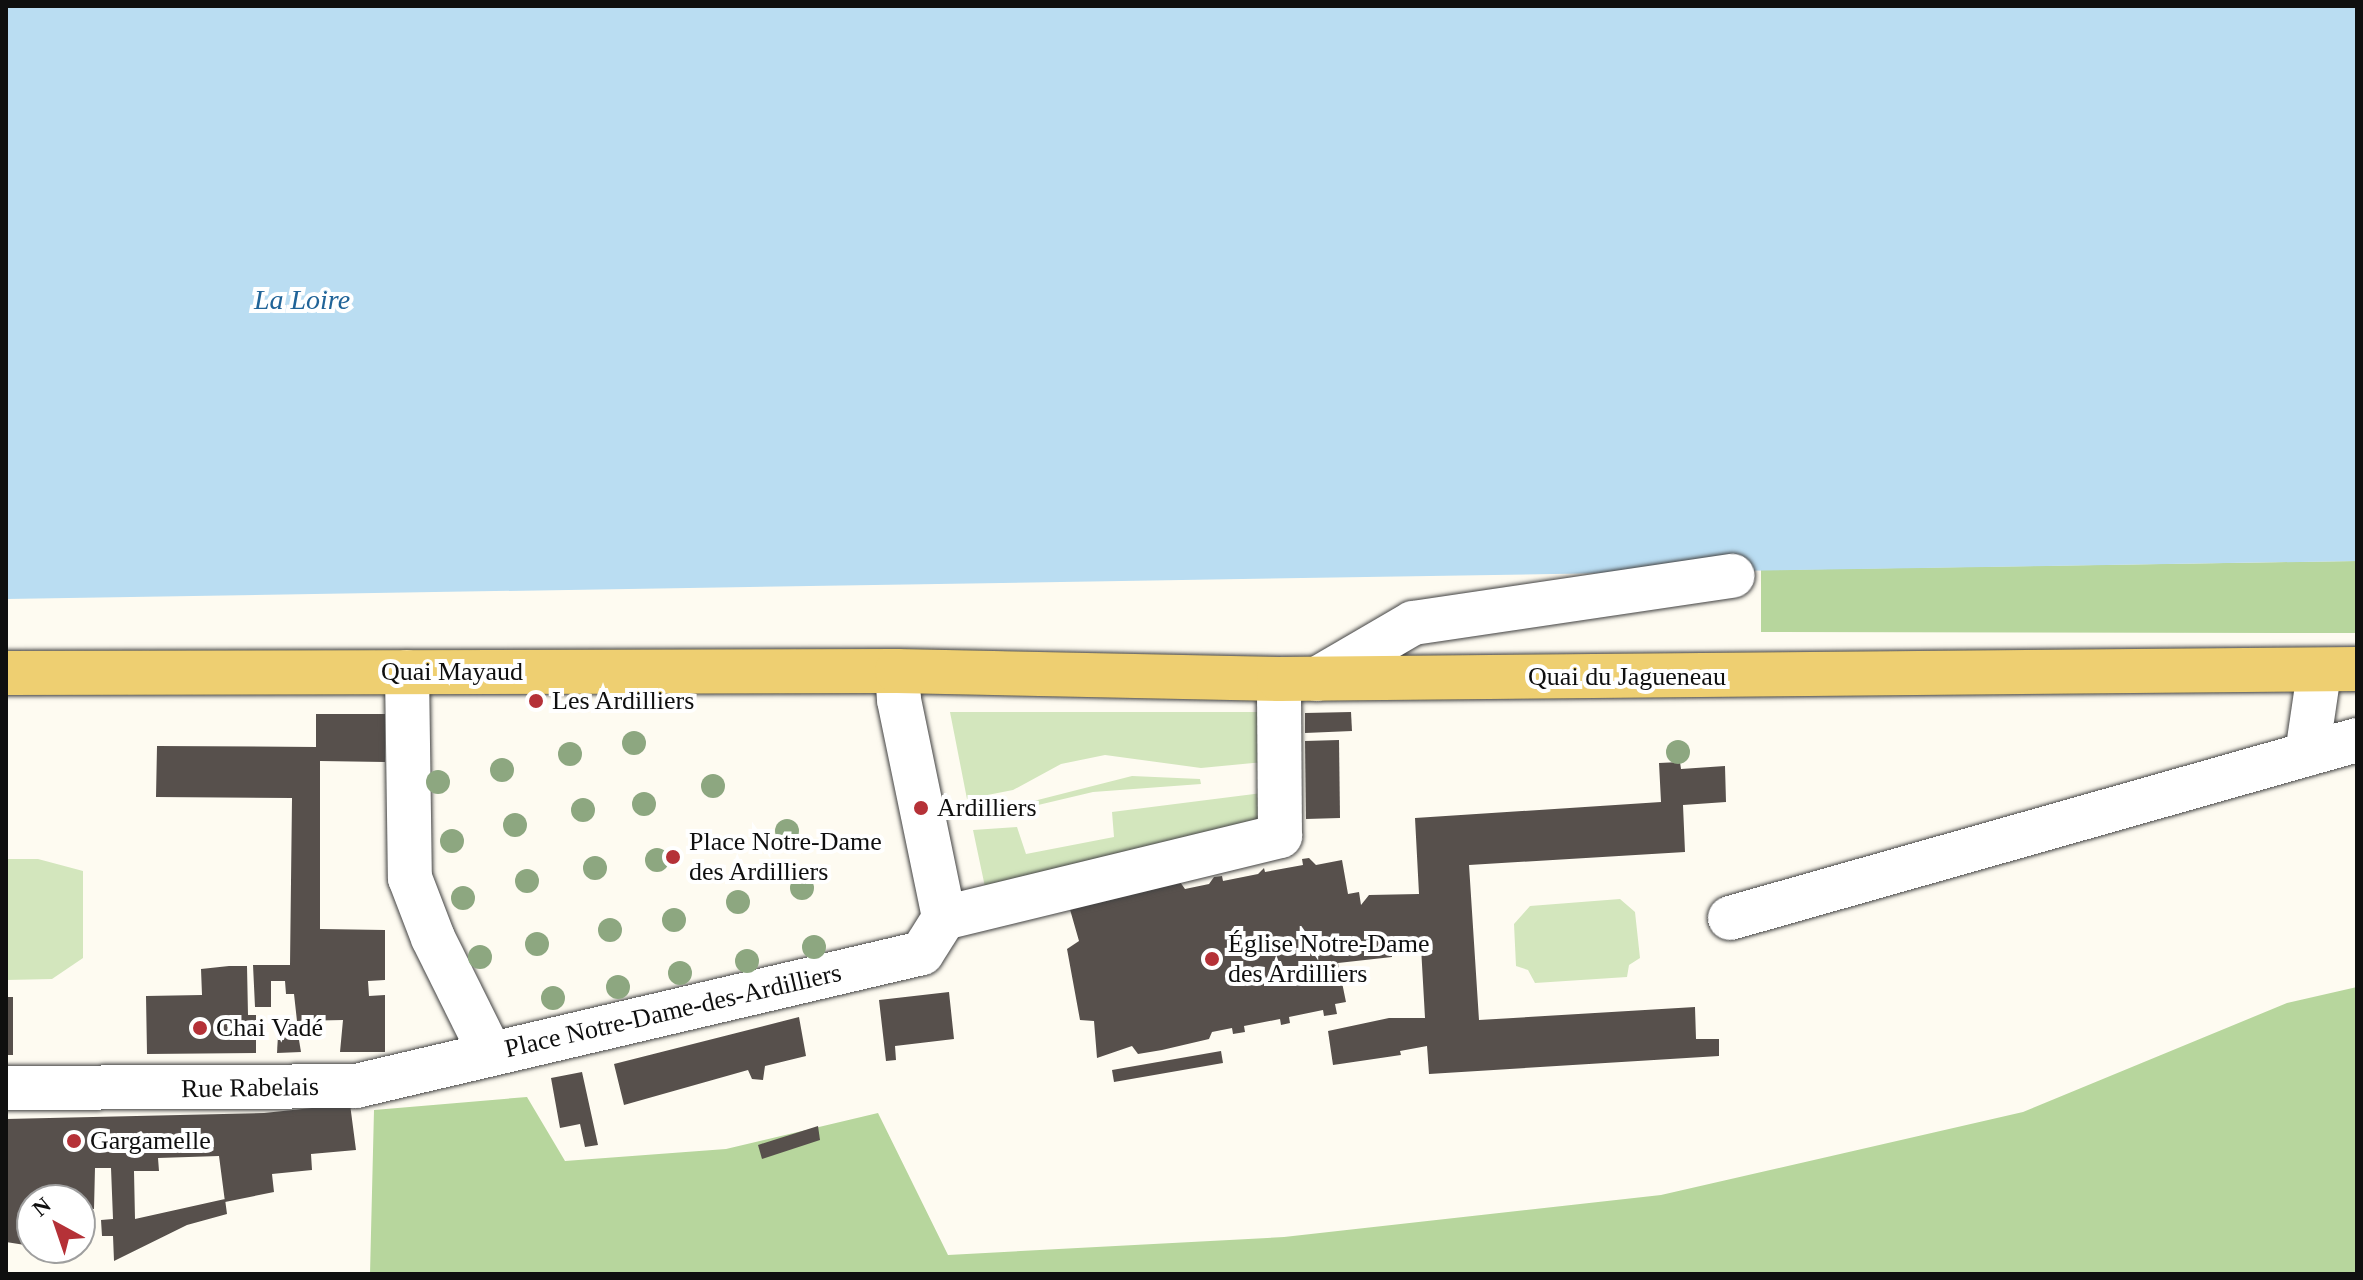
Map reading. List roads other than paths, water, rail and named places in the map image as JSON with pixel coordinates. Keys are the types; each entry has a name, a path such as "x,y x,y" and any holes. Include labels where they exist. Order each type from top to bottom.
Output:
{"main road":[{"name":"Quai du Jagueneau","path":"897,671 1298,679 2338,671"},
{"name":"Quai Mayaud","path":"6,673 897,671"}],"street":[{"path":"1298,679 1413,623 1733,576"},
{"path":"897,671 933,935"},
{"path":"2307,754 2338,671"},
{"name":"Place Notre-Dame-des-Ardilliers","path":"407,672 410,878 433,938 490,1053 696,1010 933,935 1280,836 1298,679"},
{"path":"1730,918 2357,740"},
{"name":"Rue Rabelais","path":"6,1088 356,1086 490,1053"}],"water":[{"name":"La Loire","path":"6,6 2357,6 2357,561 6,599"}],"place":[{"name":"Les Ardilliers","path":"536,701"},
{"name":"Ardilliers","path":"921,808"},
{"name":"Place Notre-Dame des Ardilliers","path":"673,857"},
{"name":"Église Notre-Dame des Ardilliers","path":"1212,959"},
{"name":"Chai Vadé","path":"200,1028"},
{"name":"Gargamelle","path":"74,1141"}]}
